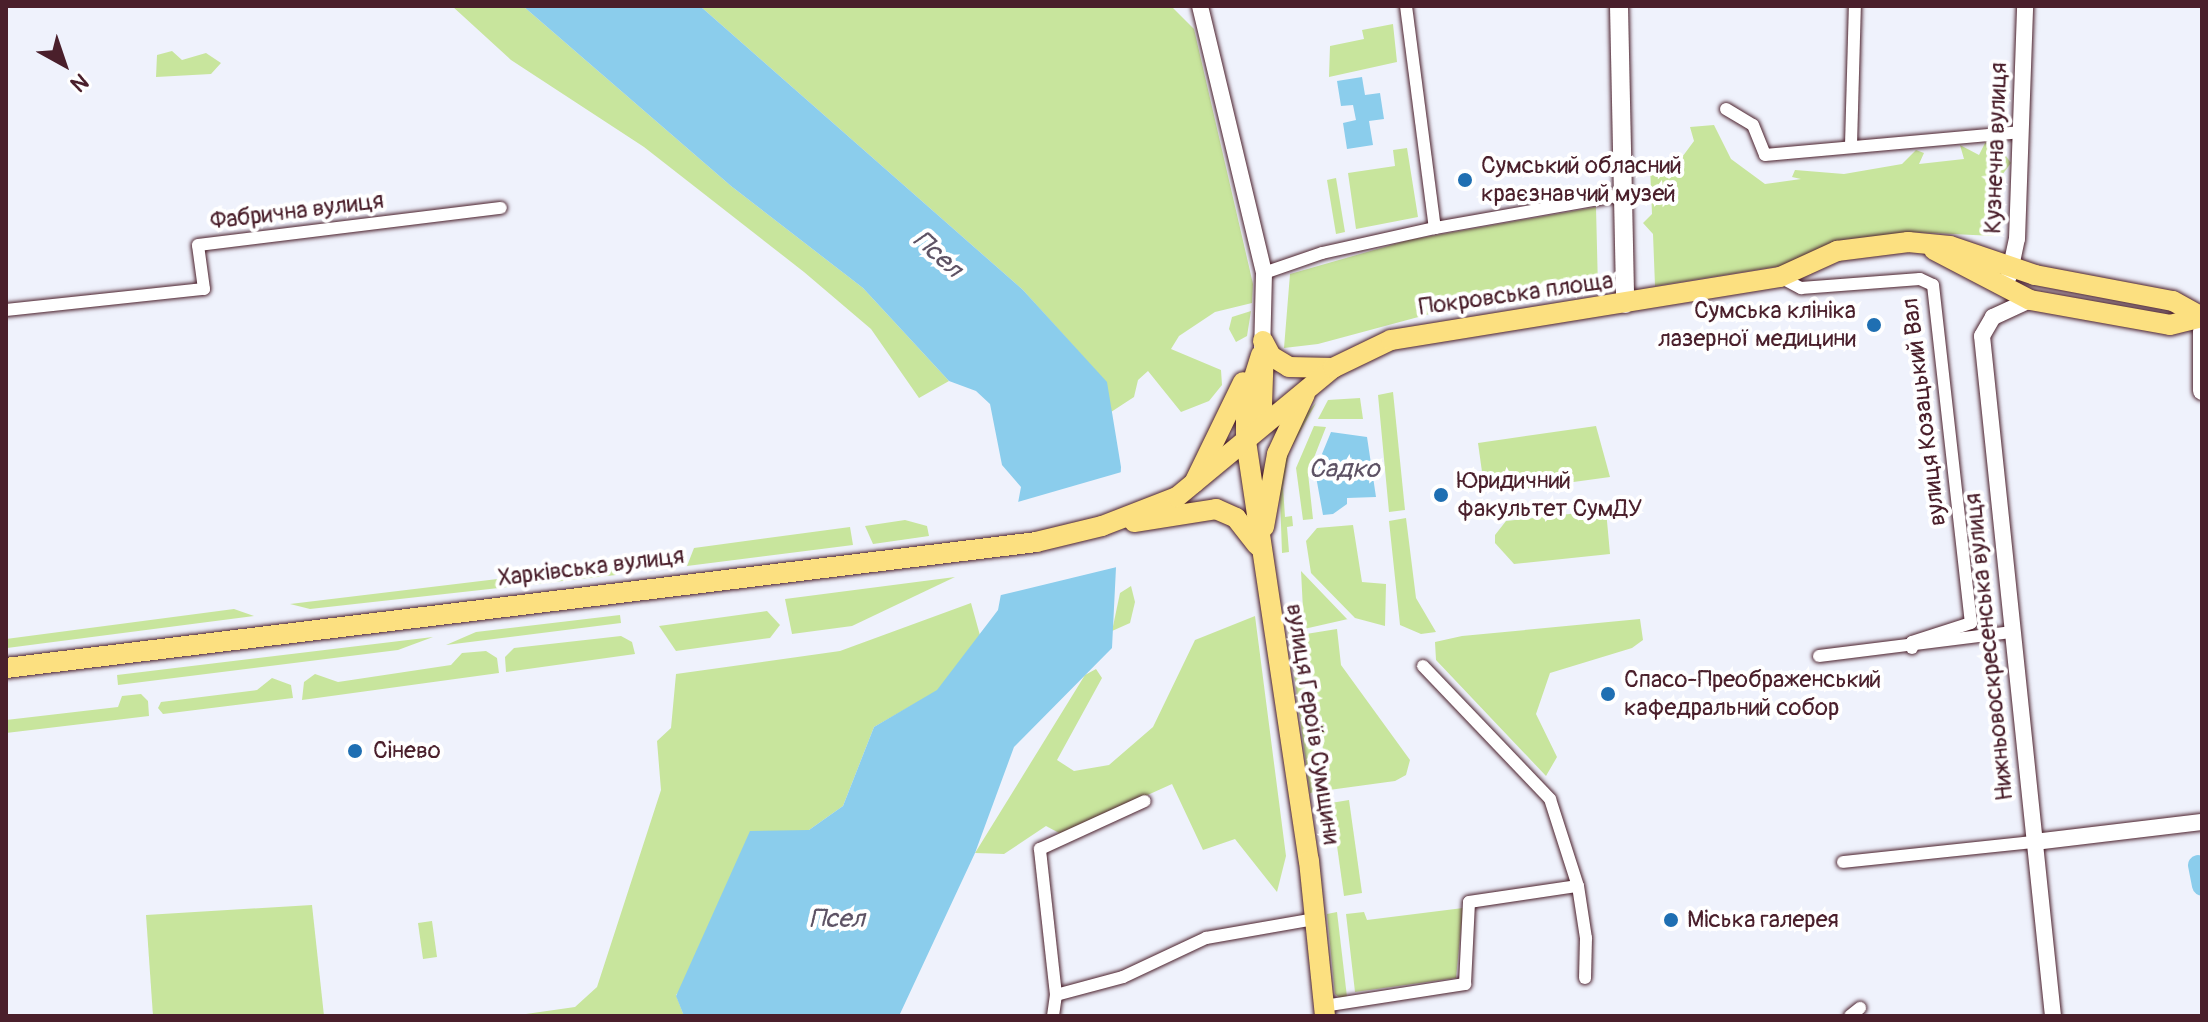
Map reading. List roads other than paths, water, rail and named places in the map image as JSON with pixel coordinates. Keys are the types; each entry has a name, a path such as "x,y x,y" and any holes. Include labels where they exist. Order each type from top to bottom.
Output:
{"main road":[{"path":"1619,6 1625,304"},
{"name":"Покровська площа","path":"1908,242 1947,255 2030,300 2170,325 2202,317"},
{"name":"Покровська площа","path":"1184,499 1308,387 1333,368 1391,340 1501,319 1625,304 1780,277 1837,251 1908,242 1977,252 2014,267 2173,301 2202,317"},
{"path":"2202,331 2202,391"},
{"path":"1260,550 1227,512 1199,510 1184,499 1262,348 1289,367 1333,368"},
{"name":"вулиця Героїв Сумщини","path":"1262,348 1246,403 1246,441 1315,919 1325,1011"},
{"path":"1260,550 1277,454 1308,387"},
{"name":"Харківська вулиця","path":"6,668 724,577 974,552 1102,526 1184,499"}],"street":[{"path":"1406,6 1435,228"},
{"path":"1851,145 1855,6"},
{"name":"Кузнечна вулиця","path":"2003,288 2014,267 2025,6"},
{"path":"1199,8 1264,273 1262,348"},
{"path":"1726,109 1753,125 1765,155 2022,132"},
{"path":"1264,273 1322,253 1435,228 1622,195"},
{"name":"Фабрична вулиця","path":"6,310 204,289 198,245 501,208"},
{"name":"вулиця Козацький Вал","path":"1780,277 1801,288 1920,279 1933,285 1971,623 1912,642 1912,648"},
{"name":"Нижньовоскресенська вулиця","path":"2030,300 1993,317 1982,336 2053,1016"},
{"path":"1819,656 1912,648 2011,632"},
{"path":"1423,666 1550,799 1578,886 1586,938 1585,978"},
{"path":"1053,1016 1056,995 1040,849 1145,801"},
{"path":"1843,862 2202,822"},
{"path":"1325,1011 1465,984 1469,902 1578,886"},
{"path":"1056,995 1123,977 1206,938 1315,919"}],"water":[{"name":"Псел","path":"523,6 700,6 1023,290 1107,382 1121,467 1112,648 1014,747 975,853 899,1016 684,1016 676,996 750,831 809,830 843,806 874,727 937,690 998,610 1021,487 1002,465 990,404 976,391 949,381 863,288 731,186"},
{"path":"1362,77 1365,95 1380,93 1384,119 1369,121 1373,145 1347,149 1343,123 1356,120 1353,105 1341,106 1337,81"},
{"name":"Садко","path":"1331,432 1367,437 1376,497 1347,498 1347,504 1333,514 1323,515 1315,471"}],"waterway":[{"path":"2198,865 2202,886"}],"place":[{"name":"Сумський обласний краєзнавчий музей","path":"1465,180"},
{"name":"Сумська клініка лазерної медицини","path":"1874,325"},
{"name":"Юридичний факультет СумДУ","path":"1441,495"},
{"name":"Спасо-Преображенський кафедральний собор","path":"1608,694"},
{"name":"Сінево","path":"355,751"},
{"name":"Міська галерея","path":"1671,920"}]}
